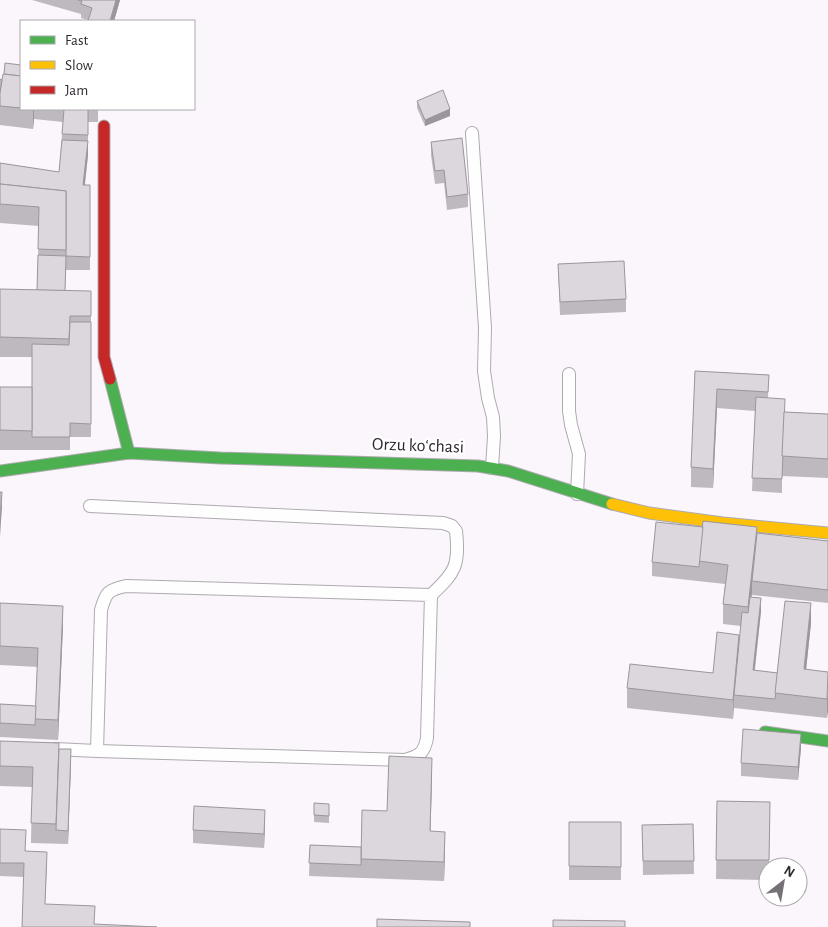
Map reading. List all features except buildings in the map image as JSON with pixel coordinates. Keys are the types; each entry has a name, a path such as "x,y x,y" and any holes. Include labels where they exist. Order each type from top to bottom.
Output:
{"street":[{"path":"104,126 104,357 129,453"},
{"name":"Orzu koʻchasi","path":"0,471 129,453 220,458 478,466 508,471 577,494 649,513 723,523 828,533"},
{"path":"758,731 828,741"}],"lane":[{"path":"472,133 485,328 484,371 488,398 494,417 492,468"},
{"path":"569,374 569,411 579,454 577,494"},
{"path":"90,506 443,523 452,526 456,531 456,560 453,571 447,580 431,595 126,586 113,589 104,598 101,610 97,750"},
{"path":"40,749 405,760 416,757 425,748 427,738 431,595"}],"traffic: fast":[{"path":"110,379 129,453"},
{"path":"0,471 129,453 220,458 478,466 508,471 612,504"},
{"path":"765,732 828,741"}],"traffic: slow":[{"path":"612,504 649,513 723,523 828,533"}],"traffic: jam":[{"path":"104,126 104,357 110,379"}]}
